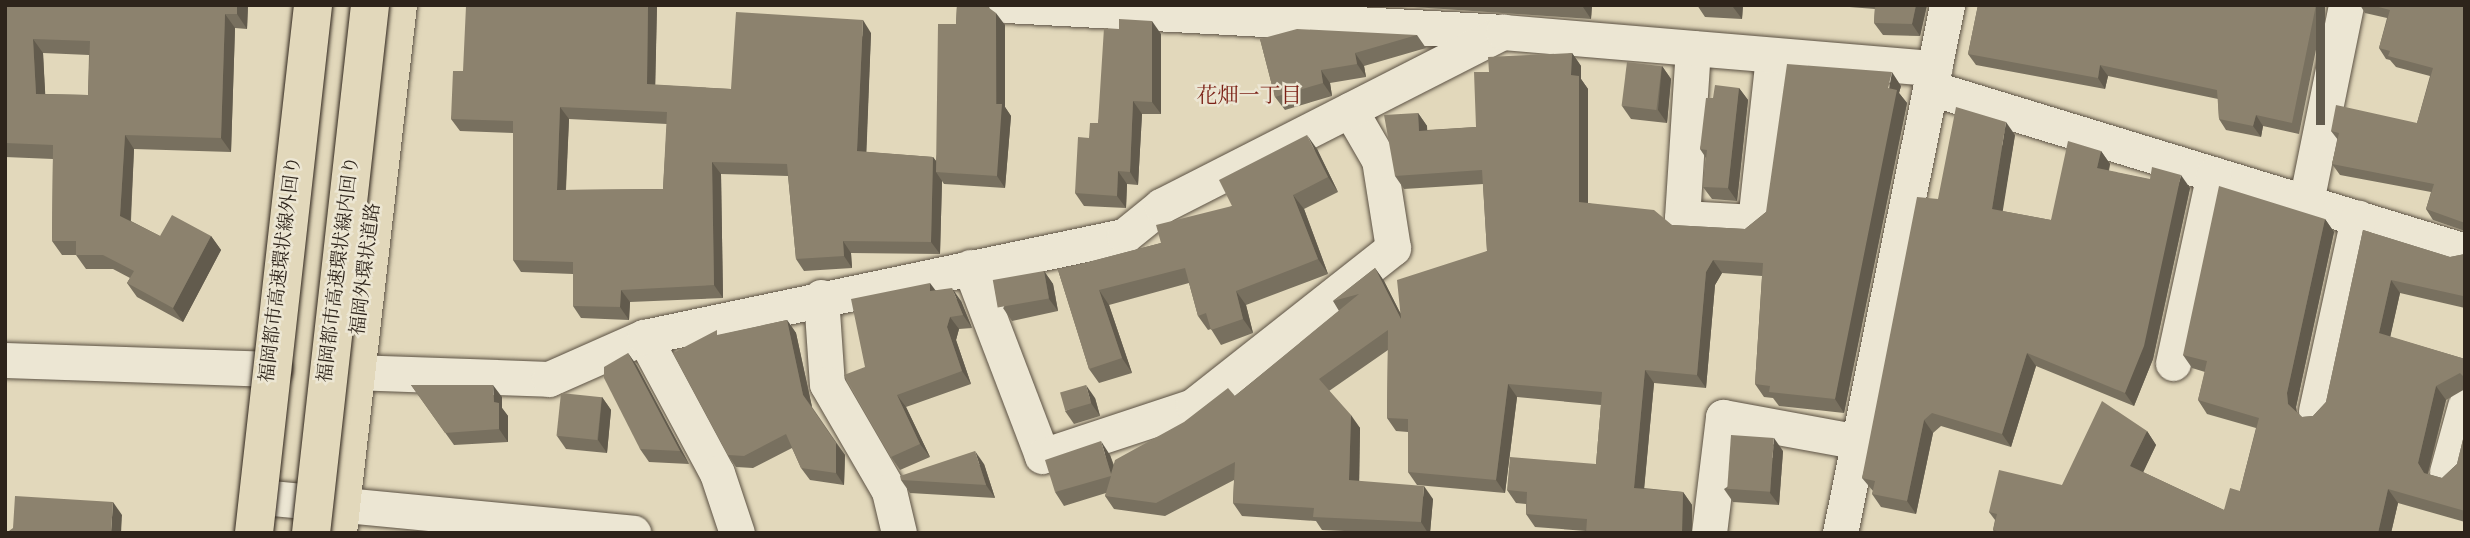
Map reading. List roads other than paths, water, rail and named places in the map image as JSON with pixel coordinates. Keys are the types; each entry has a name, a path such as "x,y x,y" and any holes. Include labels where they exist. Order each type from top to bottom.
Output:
{"highway":[{"name":"福岡都市高速環状線外回り","path":"259,521 313,5"},
{"path":"259,521 274,369 319,5"},
{"name":"福岡都市高速環状線内回り","path":"311,533 370,5"},
{"name":"福岡外環状道路","path":"339,518 352,372 398,5"}],"street":[{"path":"1006,5 1176,9 1503,32 1773,54 1933,78 2214,174 2465,251"},
{"path":"1840,533 1947,5"},
{"path":"2306,202 2346,5"},
{"path":"352,372 549,379 644,337 821,297 1124,236 1161,206 1503,32"},
{"path":"1693,48 1682,218 1755,222 1773,54"},
{"path":"970,267 1042,456 1193,406 1393,248 1379,160 1350,110"},
{"path":"2173,363 2214,174"},
{"path":"2316,411 2358,218"},
{"path":"821,297 827,384 889,491 899,533"},
{"path":"644,337 718,472 737,533"},
{"path":"5,360 274,369"},
{"path":"2447,472 2465,406"},
{"path":"1709,533 1723,417 1859,442"},
{"path":"259,521 339,518 633,533"}],"district":[{"name":"花畑一丁目","path":"1249,95"}]}
